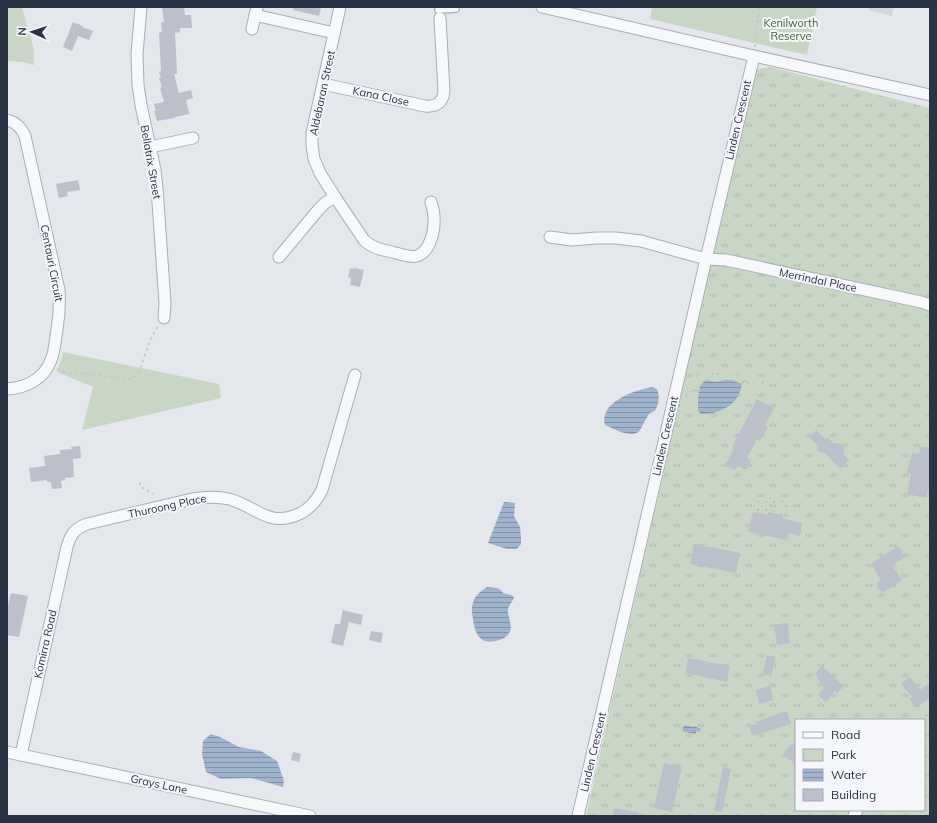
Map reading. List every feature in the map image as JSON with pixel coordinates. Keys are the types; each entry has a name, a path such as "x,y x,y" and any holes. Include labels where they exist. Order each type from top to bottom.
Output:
{"street":[{"name":"Bellatrix Street","path":"141,7 137,76 141,105 155,170 159,203 165,303 164,318"},
{"name":"Aldebaran Street","path":"340,7 312,133 314,159 317,166 335,197 366,243 382,250 417,256 426,249 430,244 434,225 431,202"},
{"path":"542,7 930,95"},
{"path":"252,29 256,11 334,34"},
{"name":"Kana Close","path":"323,84 425,106 441,106 444,91 439,12"},
{"name":"Linden Crescent","path":"578,816 754,56"},
{"name":"Centauri Circuit","path":"7,120 17,124 22,129 25,136 59,290 60,303 54,352 49,364 42,375 34,382 7,389"},
{"path":"150,147 193,138"},
{"path":"279,257 319,209 335,197"},
{"name":"Merrindal Place","path":"550,237 572,240 616,238 641,241 706,259 726,260 930,305"},
{"name":"Thuroong Place","path":"73,533 76,529 87,524 192,499 212,497 235,501 264,515 274,518 285,519 302,513 316,501 322,490 355,375"},
{"name":"Komirra Road","path":"21,755 67,547 73,533"},
{"name":"Grays Lane","path":"7,752 310,816"}],"lane":[{"path":"439,12 456,10"}],"path":[{"path":"754,56 760,7"},
{"path":"49,364 68,373 129,379 133,378 139,372 156,327 164,318"},
{"path":"140,482 140,486 153,494"}],"shaded area":[{"path":"869,7 894,7 892,16 869,10"}],"green space":[{"path":"7,7 22,7 34,50 34,65 23,62 7,61"},
{"name":"Kenilworth Reserve","path":"652,7 817,7 807,55 650,19"},
{"path":"770,67 930,108 930,816 586,816 752,78 757,69"},
{"path":"63,352 219,384 221,398 82,430 93,387 57,372"},
{"path":"698,372 732,374 765,382 767,390 754,389 731,383 704,386 698,399 692,402 687,397 690,378"},
{"path":"757,496 760,505 770,510 769,515 753,512"},
{"path":"764,497 795,504 794,507 791,508 766,503 763,499"}],"water":[{"path":"706,380 717,382 732,380 742,384 740,392 733,403 729,406 716,412 701,414 698,411 698,399 700,386"},
{"path":"652,387 657,389 659,400 655,411 649,415 637,433 623,433 605,425 607,410 620,398"},
{"path":"504,502 515,503 514,516 520,527 521,537 521,544 517,549 507,549 488,543"},
{"path":"487,587 497,588 503,593 513,596 514,598 508,609 511,627 508,634 505,638 500,640 488,642 480,638 477,634 472,613 472,607 476,596"},
{"path":"684,725 701,728 700,732 696,731 696,734 682,731"},
{"path":"211,734 239,747 261,751 277,761 284,781 283,787 251,778 221,779 206,772 202,754 203,741"}],"building":[{"path":"162,7 184,7 185,15 191,15 192,28 180,28 180,32 175,33 177,74 174,74 179,93 191,90 193,98 186,100 189,114 157,121 154,111 156,111 154,104 164,102 159,78 161,78 159,72 161,71 159,33 162,32 161,22 164,22"},
{"path":"293,7 321,7 319,16 293,10"},
{"path":"73,22 93,31 89,40 78,36 72,51 63,47"},
{"path":"78,180 80,190 67,192 68,196 59,198 56,184"},
{"path":"350,268 364,270 360,287 350,285 351,278 348,277"},
{"path":"757,399 774,408 765,425 768,427 760,441 757,439 747,458 751,460 746,470 738,466 735,470 725,465 734,448 732,447"},
{"path":"816,430 825,439 827,437 833,443 842,444 844,447 844,455 849,460 840,469 825,453 817,450 818,446 809,437"},
{"path":"80,446 81,458 73,459 74,477 65,478 65,480 61,481 62,488 52,489 51,482 47,482 47,480 31,482 29,468 45,466 44,456 60,454 60,450 72,449 71,447"},
{"path":"921,446 930,448 930,485 926,498 907,494 911,474 907,473 912,453 919,454"},
{"path":"753,512 767,515 768,512 783,515 782,518 802,523 800,536 788,533 787,540 748,532"},
{"path":"694,544 740,553 736,573 690,564"},
{"path":"898,546 905,557 892,565 902,580 884,592 880,591 877,586 881,579 871,564"},
{"path":"11,593 28,596 19,637 7,635 7,610"},
{"path":"343,610 363,615 361,625 349,622 343,646 331,643 335,624 340,624"},
{"path":"788,623 790,643 777,645 774,625"},
{"path":"371,631 383,633 381,643 369,640"},
{"path":"767,655 776,657 771,676 763,674"},
{"path":"688,658 730,666 727,682 685,673"},
{"path":"822,666 844,686 837,693 835,691 826,702 818,695 825,687 818,680 815,674"},
{"path":"910,677 920,690 930,682 930,697 917,708 909,699 912,697 901,684"},
{"path":"770,686 773,700 759,704 756,690"},
{"path":"787,711 791,724 752,735 749,726 756,724 755,722"},
{"path":"792,744 795,746 795,764 783,754"},
{"path":"293,752 301,754 299,762 291,760"},
{"path":"664,763 682,767 672,812 654,808"},
{"path":"723,767 731,769 722,812 714,811"},
{"path":"614,808 639,813 639,816 613,816"}]}
